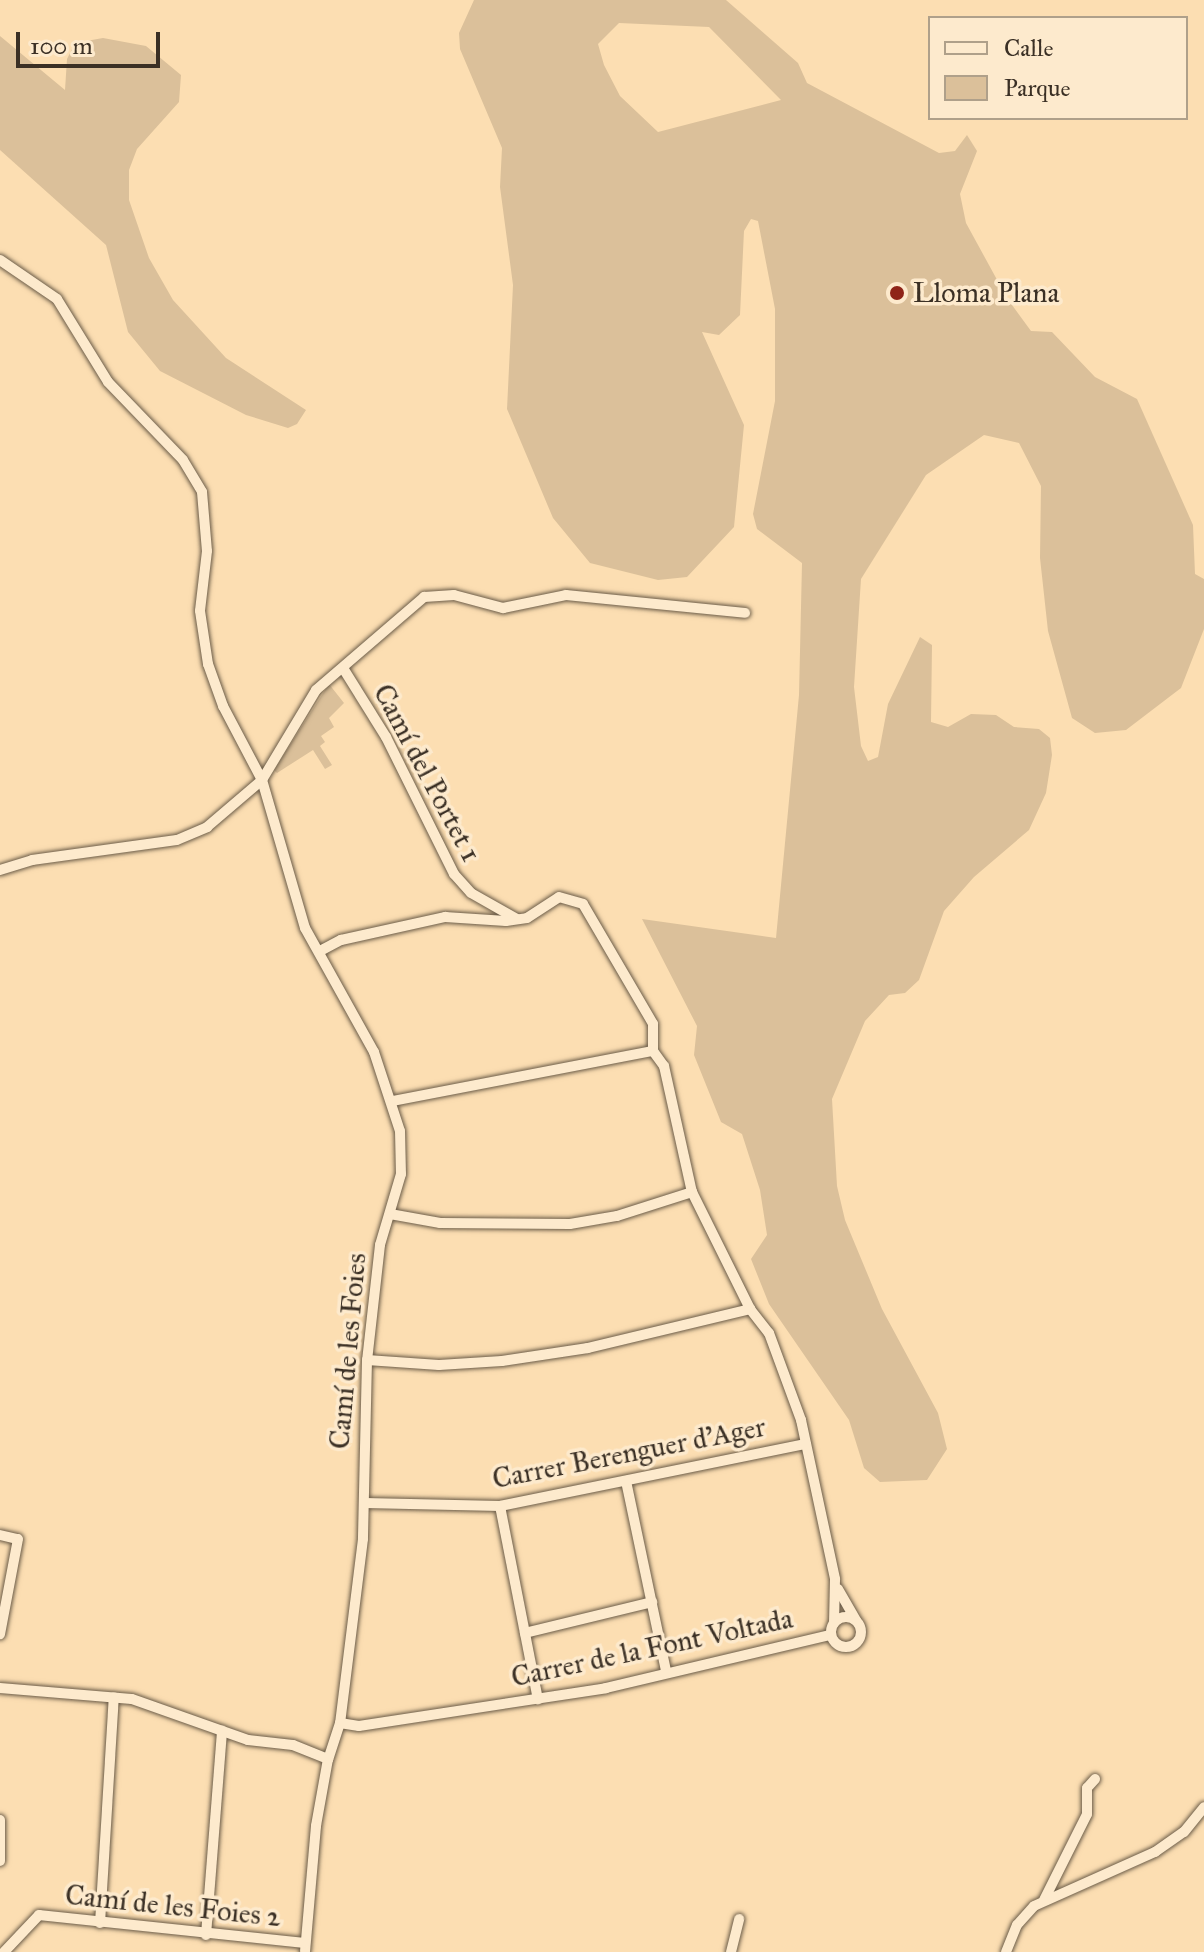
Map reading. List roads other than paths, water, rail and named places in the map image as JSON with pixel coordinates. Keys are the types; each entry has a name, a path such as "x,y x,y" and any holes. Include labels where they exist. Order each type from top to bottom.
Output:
{"street":[{"name":"Camí de les Foies","path":"0,260 57,299 108,382 192,471 207,518 200,611 205,649 223,706 262,780 301,919 374,1052 393,1101 402,1160 380,1245 367,1360 365,1503 340,1723 328,1759 305,1948"},
{"path":"0,870 32,860 177,840 207,827 262,780 307,701 411,604 438,593 491,607 566,595 745,613"},
{"name":"Camí del Portet 1","path":"343,668 386,737 454,874 471,893 517,919"},
{"path":"320,951 341,940 445,917 517,919 559,897 583,904 653,1024 653,1051 664,1066 692,1192 750,1309 769,1333 806,1444 835,1579 831,1635 841,1647 857,1644 862,1635 835,1579"},
{"path":"393,1101 653,1051"},
{"path":"390,1214 440,1223 570,1224 617,1216 692,1192"},
{"path":"367,1360 439,1365 502,1361 588,1348 750,1309"},
{"name":"Carrer Berenguer d'Ager","path":"365,1503 500,1506 806,1444"},
{"path":"626,1481 666,1671"},
{"path":"500,1506 538,1699"},
{"path":"0,1535 18,1539 0,1634"},
{"path":"525,1633 652,1602"},
{"path":"834,1623 842,1617 856,1620"},
{"name":"Carrer de la Font Voltada","path":"340,1723 359,1726 538,1699 658,1677 666,1671 831,1635"},
{"path":"0,1688 114,1697 222,1731 328,1759"},
{"path":"100,1923 114,1697"},
{"path":"206,1935 222,1731"},
{"path":"1044,1900 1087,1814 1087,1788 1095,1779"},
{"path":"1006,1952 1025,1913 1044,1900 1155,1852 1184,1832 1204,1807"},
{"path":"0,1820 0,1861"},
{"name":"Camí de les Foies 2","path":"4,1952 39,1915 305,1948"},
{"path":"731,1952 739,1919"}],"place":[{"name":"Lloma Plana","path":"897,293"}]}
